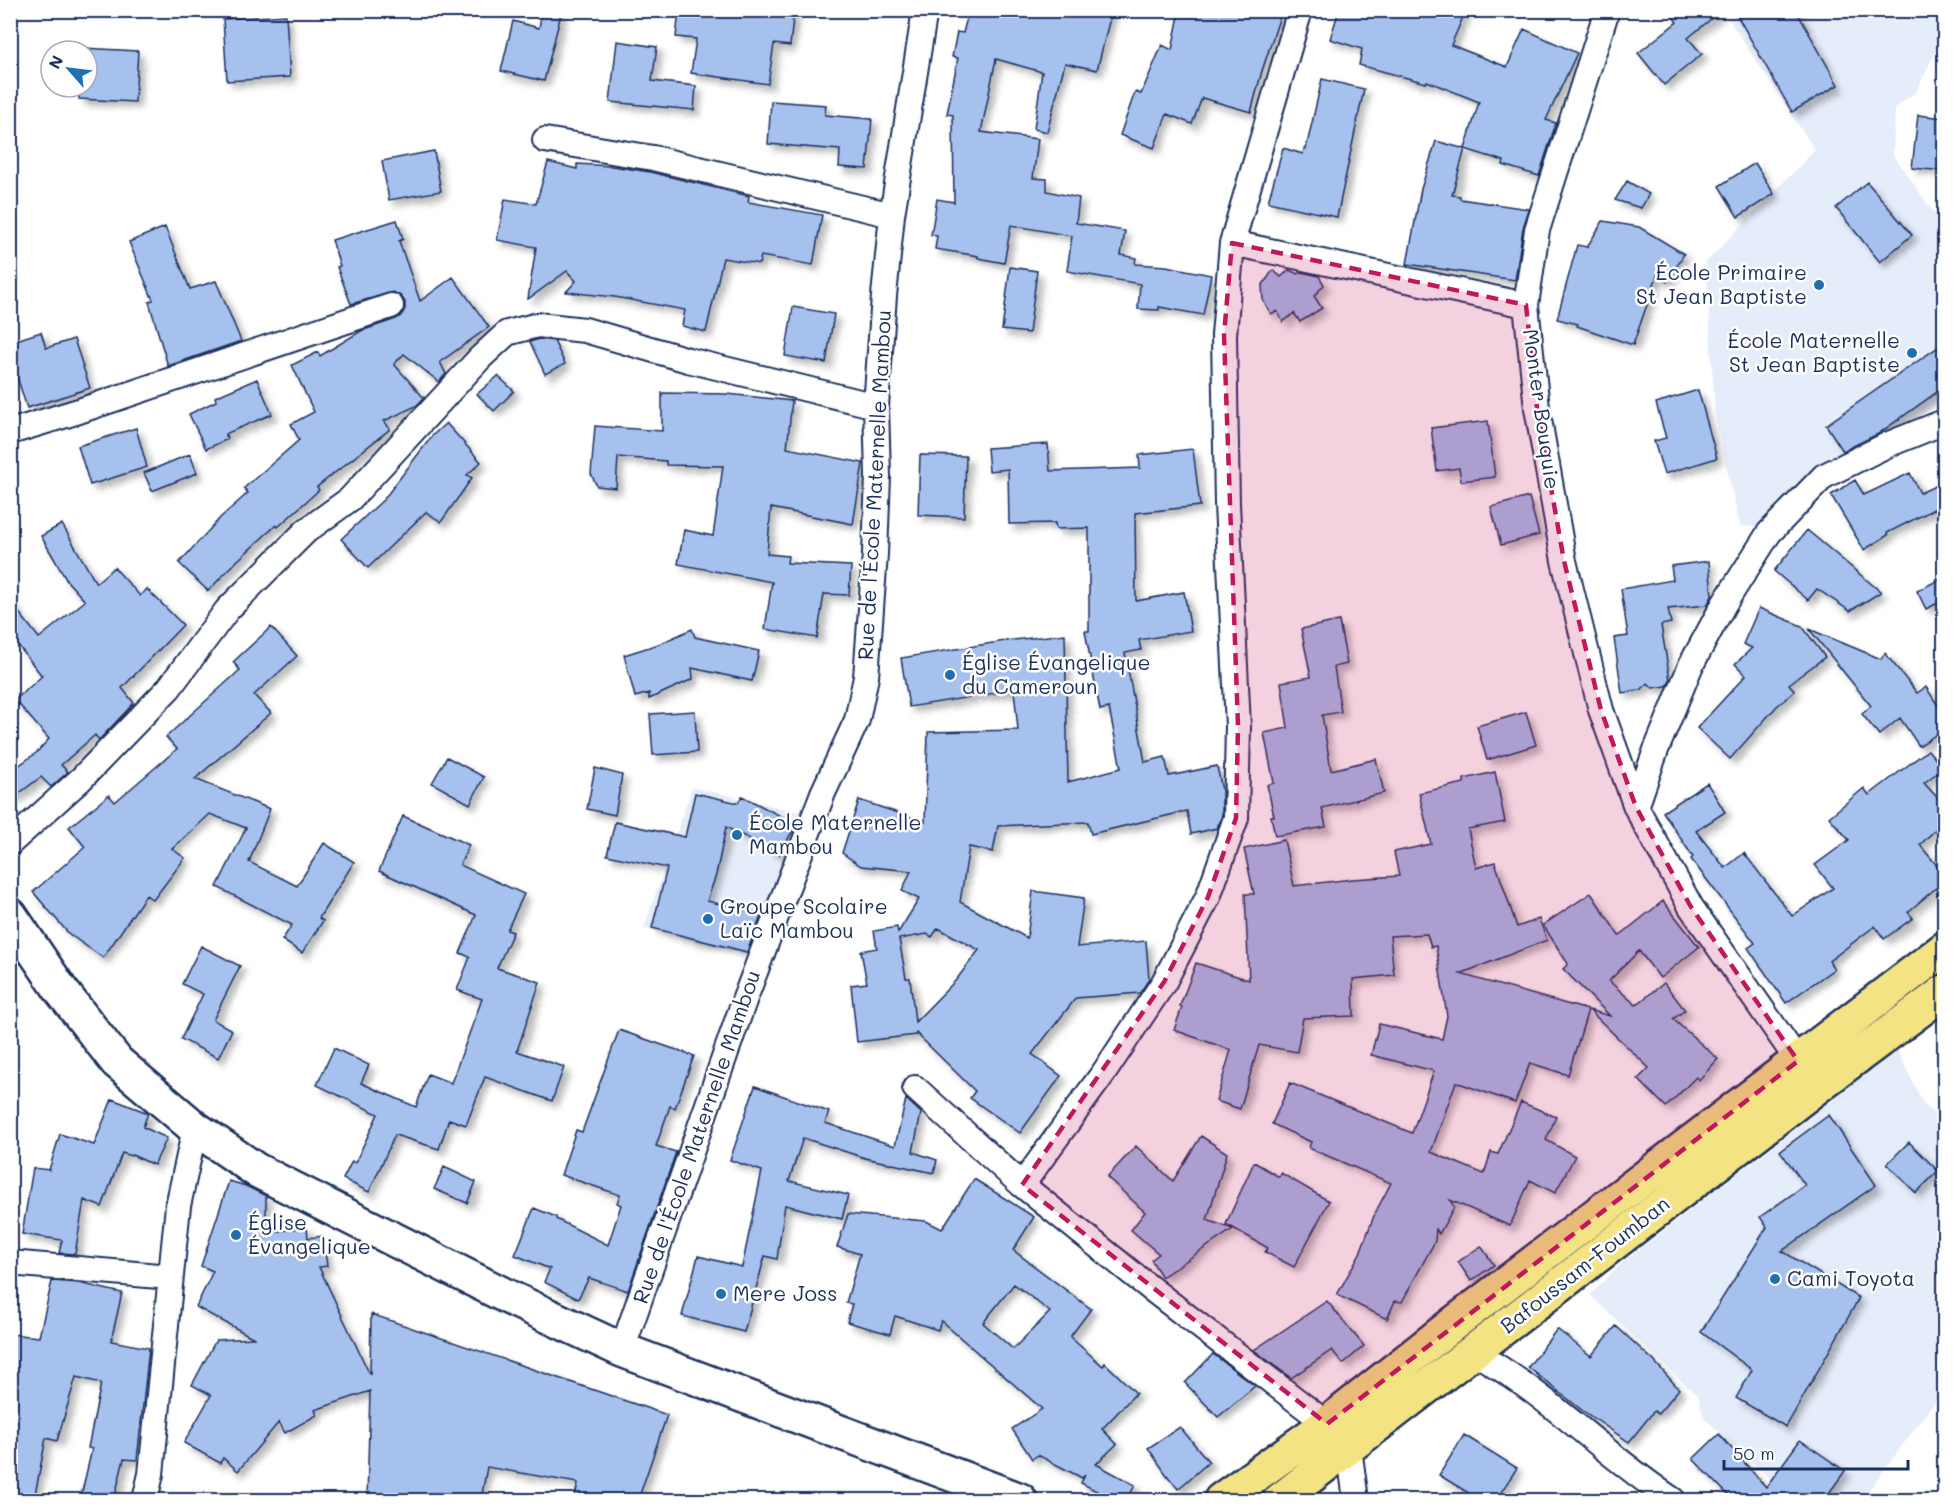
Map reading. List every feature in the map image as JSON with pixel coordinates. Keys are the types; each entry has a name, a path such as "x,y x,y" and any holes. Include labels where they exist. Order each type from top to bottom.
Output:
{"highway":[{"name":"Bafoussam-Foumban","path":"1221,1500 1327,1424 1452,1324 1944,949"},
{"name":"Bafoussam-Foumban","path":"1280,1500 1822,1083 1944,992"},
{"path":"1869,1007 1887,1035"}],"street":[{"path":"1022,1185 1106,1071 1164,982 1208,897 1236,818 1238,726 1227,504 1224,335 1232,243 1300,10"},
{"name":"Monter Bouquie","path":"1607,10 1537,230 1526,305 1537,408 1564,561 1601,710 1636,807 1691,907 1798,1061"},
{"name":"Rue de l'École Maternelle Mambou","path":"622,1350 744,1001 823,793 857,720 866,677 875,554 878,476 876,406 884,296 892,215 924,11"},
{"path":"545,140 652,158 892,215"},
{"path":"1232,243 1526,305"},
{"path":"10,432 391,306"},
{"path":"10,843 81,779 169,688 227,610 306,531 350,499 480,358 507,333 538,326 585,330 688,360 876,406"},
{"path":"1636,807 1656,750 1691,665 1724,604 1769,533 1824,476 1887,445 1944,422"},
{"path":"10,915 60,989 117,1062 195,1128 256,1170 510,1298 622,1350 1020,1500"},
{"path":"915,1088 1022,1185 1149,1287 1327,1424 1349,1448 1356,1500"},
{"path":"146,1500 151,1474 178,1206 195,1128"},
{"path":"10,1263 170,1277"},
{"path":"1473,1352 1504,1369 1645,1482 1673,1500"}],"highlighted area":[{"path":"1232,243 1526,305 1537,408 1564,561 1601,710 1636,807 1691,907 1798,1061 1327,1424 1022,1185 1164,982 1208,897 1236,818 1238,726 1224,335"}],"shaded area":[{"name":"École Primaire St Jean Baptiste","path":"1737,11 1944,11 1944,34 1916,92 1895,107 1893,155 1934,213 1944,220 1944,399 1940,404 1841,462 1830,455 1769,527 1740,526 1715,417 1706,262 1815,150 1729,20"},
{"name":"École Maternelle Mambou","path":"692,787 807,814 757,958 644,928"},
{"name":"Cami Toyota","path":"1897,1050 1923,1103 1944,1125 1944,1389 1862,1500 1796,1500 1704,1418 1698,1396 1590,1295 1622,1263"}],"building":[{"path":"542,10 562,10 544,81 501,71 513,21 539,28"},
{"path":"717,10 794,10 790,46 774,44 768,84 691,73 696,39 676,37 679,12 717,16"},
{"path":"969,10 1112,10 1097,70 1065,63 1047,132 1034,129 1042,72 996,59 981,132 1038,139 1033,178 1047,179 1047,191 1079,198 1076,223 1125,231 1121,255 1136,258 1135,264 1166,266 1211,275 1203,315 1159,307 1159,310 1138,309 1140,284 1067,271 1072,236 1011,225 1004,263 935,249 937,236 931,235 937,199 954,202 953,115 947,114 958,58 952,57 957,32 963,33"},
{"path":"1180,10 1282,10 1251,112 1202,98 1192,124 1167,114 1154,148 1120,135 1135,92 1141,94 1162,45 1172,50"},
{"path":"1339,10 1466,10 1451,45 1507,67 1524,29 1577,53 1546,120 1556,123 1539,176 1503,165 1504,161 1465,149 1479,102 1427,81 1426,83 1359,65 1362,49 1330,39"},
{"path":"1668,10 1722,10 1688,38 1702,54 1664,85 1638,53 1677,22"},
{"path":"1734,10 1796,10 1838,85 1792,112"},
{"path":"286,15 290,77 227,81 223,19"},
{"path":"617,41 657,47 652,81 696,86 694,110 610,102"},
{"path":"99,49 138,51 135,102 79,99 99,99"},
{"path":"1322,79 1364,89 1337,217 1268,202 1283,148 1303,154 1306,149"},
{"path":"771,101 826,105 825,115 872,119 867,169 839,167 840,150 768,144"},
{"path":"1918,115 1944,118 1944,171 1912,168"},
{"path":"1436,141 1465,149 1452,195 1460,196 1460,199 1529,209 1523,228 1515,280 1407,264 1421,189"},
{"path":"434,151 441,191 389,200 382,161"},
{"path":"548,162 577,169 577,164 612,166 650,172 749,196 748,202 822,215 813,265 761,256 759,264 723,258 706,332 682,326 685,310 615,297 566,292 576,281 567,271 528,299 536,247 497,240 505,199 536,204"},
{"path":"1755,163 1774,194 1738,217 1719,186"},
{"path":"1627,181 1649,194 1641,208 1615,200"},
{"path":"1867,182 1912,235 1880,262 1836,208"},
{"path":"397,220 403,239 399,241 420,301 453,277 489,327 440,362 446,374 439,382 404,354 394,364 424,398 416,406 384,421 390,429 317,487 319,490 278,527 276,525 208,591 179,563 221,517 248,493 244,488 299,440 291,424 314,412 292,365 318,352 320,356 361,331 396,319 405,309 405,302 401,296 393,292 351,304 337,267 340,266 332,240"},
{"path":"1603,221 1639,227 1684,254 1667,282 1657,276 1633,345 1577,326 1578,324 1557,319 1577,245 1587,247"},
{"path":"165,227 190,289 216,281 241,341 168,366 149,302 153,300 129,242"},
{"path":"1010,267 1037,271 1029,333 1002,330"},
{"path":"1273,270 1281,277 1289,270 1298,274 1301,272 1319,276 1324,285 1314,296 1322,308 1300,322 1294,313 1283,322 1277,311 1271,314 1263,300 1262,286"},
{"path":"793,307 834,314 826,363 785,356"},
{"path":"41,332 46,348 74,339 90,388 27,408 10,355 10,342"},
{"path":"539,339 554,341 565,364 545,374 530,342"},
{"path":"1944,343 1944,387 1878,434 1843,451 1826,425"},
{"path":"498,376 514,391 494,411 477,394"},
{"path":"257,379 272,414 225,434 228,439 206,449 189,414 216,401 215,397"},
{"path":"1698,390 1717,458 1664,474 1654,441 1666,438 1656,403"},
{"path":"662,393 727,394 792,401 787,448 863,463 853,524 771,508 767,554 788,556 787,563 851,566 849,595 824,594 817,638 765,629 772,582 678,564 684,530 713,536 723,466 666,465 666,461 618,457 616,488 597,486 591,474 595,426 662,431"},
{"path":"1488,421 1495,477 1461,481 1459,468 1437,471 1431,428"},
{"path":"446,423 481,462 467,475 472,478 441,522 426,512 368,568 341,539 384,499 432,436"},
{"path":"136,428 147,467 90,485 78,446"},
{"path":"1048,444 1050,471 1140,468 1139,455 1193,449 1200,506 1135,513 1136,601 1184,592 1191,631 1139,640 1141,650 1125,653 1145,762 1165,757 1169,776 1217,766 1222,790 1222,815 1217,828 1191,834 1187,811 1091,834 1088,822 998,826 993,852 969,847 960,902 1027,938 1033,891 1084,898 1077,947 1146,941 1149,979 1140,993 1076,998 1032,1054 1061,1076 1020,1133 970,1098 975,1091 916,1033 916,1035 857,1042 851,985 867,983 861,951 877,948 874,931 897,927 898,933 919,899 902,891 911,871 861,866 842,853 859,800 925,822 928,732 1018,730 1014,690 909,707 901,658 1065,634 1068,782 1121,768 1109,708 1100,710 1085,631 1089,631 1089,528 1056,529 1055,523 1009,524 1008,469 989,471 987,448","holes":["938,928 979,950 956,980 915,1022 910,978 906,978 899,939 927,934 932,937"]},
{"path":"190,454 197,473 152,491 144,473"},
{"path":"920,455 966,456 964,517 918,515"},
{"path":"1910,473 1920,493 1944,482 1944,504 1887,533 1888,535 1864,550 1831,495 1855,480 1864,495"},
{"path":"1529,497 1539,535 1501,545 1491,507"},
{"path":"62,524 96,583 114,567 140,596 147,589 183,625 122,688 134,703 99,740 95,735 61,765 68,772 51,787 41,777 10,800 10,772 36,753 49,739 15,700 42,676 10,635 10,601 39,638 85,601 67,581 41,536"},
{"path":"1807,530 1881,592 1850,611 1817,589 1808,600 1774,571"},
{"path":"1709,561 1712,596 1707,605 1668,609 1671,623 1661,625 1670,680 1667,686 1653,688 1648,683 1641,690 1622,693 1614,638 1628,636 1621,589 1673,580 1671,566"},
{"path":"1944,577 1944,600 1926,609 1917,591"},
{"path":"1759,608 1802,626 1825,657 1789,684 1795,691 1777,706 1730,759 1697,728 1746,675 1735,664 1752,648 1743,644"},
{"path":"1339,621 1347,664 1334,667 1341,712 1322,715 1331,770 1376,759 1384,793 1322,808 1326,827 1275,836 1271,816 1274,816 1267,785 1274,783 1264,733 1288,728 1281,682 1311,677 1301,629"},
{"path":"271,627 297,656 254,695 271,713 195,779 270,809 249,862 297,886 324,843 354,862 319,918 323,921 302,953 282,940 292,925 217,887 246,828 210,814 172,849 185,858 153,900 146,895 103,958 69,934 33,892 85,847 69,827 109,795 115,802 177,749 166,737 240,670 233,662"},
{"path":"692,629 695,637 759,651 752,681 692,668 693,679 649,699 649,693 635,697 624,655 659,644"},
{"path":"1809,629 1881,659 1885,653 1917,693 1926,687 1944,715 1944,729 1919,746 1900,718 1879,735 1862,714 1871,706"},
{"path":"695,711 697,752 653,755 650,714"},
{"path":"1526,712 1536,745 1487,760 1477,726"},
{"path":"1928,750 1943,768 1924,783 1944,805 1944,821 1920,845 1944,874 1944,881 1908,912 1913,918 1884,939 1875,926 1829,961 1834,969 1786,1003 1748,948 1755,943 1691,859 1693,857 1663,812 1707,783 1725,812 1696,831 1725,868 1744,853 1792,916 1833,888 1815,865 1849,840 1829,817 1864,788 1869,795"},
{"path":"447,757 484,777 470,804 432,783"},
{"path":"595,768 622,775 615,815 587,809"},
{"path":"1495,772 1505,822 1468,829 1476,868 1495,862 1517,927 1539,919 1547,940 1460,974 1588,1010 1568,1075 1530,1063 1515,1103 1456,1082 1431,1152 1484,1174 1491,1152 1498,1154 1521,1102 1556,1117 1546,1140 1575,1156 1555,1193 1530,1180 1510,1226 1450,1200 1454,1207 1439,1234 1436,1229 1435,1241 1402,1302 1395,1301 1387,1319 1337,1295 1360,1253 1375,1213 1391,1183 1309,1148 1311,1142 1272,1124 1290,1083 1412,1133 1434,1071 1371,1055 1379,1024 1442,1039 1447,1016 1436,946 1431,947 1427,934 1390,936 1394,975 1353,979 1354,1016 1303,1018 1297,1052 1259,1045 1240,1109 1216,1101 1231,1050 1174,1030 1196,963 1249,980 1245,894 1254,894 1244,849 1284,840 1294,886 1399,876 1394,852 1431,844 1419,793 1464,783 1464,779"},
{"path":"695,793 738,803 742,796 796,824 780,854 726,827 716,875 707,901 762,914 747,952 652,928 667,868 607,855 615,822 685,837"},
{"path":"403,816 469,845 460,865 524,894 507,930 513,932 497,968 540,982 517,1051 564,1067 552,1101 485,1077 466,1125 449,1119 439,1149 395,1135 369,1192 343,1179 352,1161 355,1163 378,1114 317,1085 334,1048 369,1065 361,1083 416,1107 428,1074 451,1083 482,999 457,990 470,957 460,953 476,915 379,871"},
{"path":"1591,893 1619,936 1663,901 1699,947 1660,978 1639,951 1609,981 1636,1005 1664,983 1685,1010 1673,1019 1718,1059 1699,1080 1696,1077 1666,1107 1638,1079 1649,1068 1589,1010 1610,1016 1563,969 1568,964 1543,925"},
{"path":"201,946 240,966 213,1020 232,1030 218,1058 181,1039 203,994 182,984"},
{"path":"619,1030 694,1056 675,1108 670,1106 656,1146 676,1152 628,1291 589,1278 578,1299 544,1282 550,1269 515,1255 534,1208 608,1245 621,1205 617,1203 620,1195 561,1175 576,1130 582,1132"},
{"path":"755,1086 829,1112 825,1123 895,1146 906,1099 921,1113 913,1152 937,1160 934,1173 865,1158 803,1138 789,1181 848,1195 842,1219 785,1205 777,1259 765,1256 744,1332 682,1316 698,1256 742,1267 762,1171 730,1160"},
{"path":"112,1099 148,1113 143,1127 167,1138 154,1165 122,1153 102,1207 84,1200 75,1254 59,1253 62,1240 22,1234 33,1168 49,1170 60,1134 94,1145"},
{"path":"1829,1115 1876,1185 1782,1251 1859,1298 1786,1427 1736,1398 1752,1370 1701,1332 1767,1227 1760,1217 1805,1185 1780,1151"},
{"path":"1201,1136 1227,1153 1207,1220 1233,1229 1162,1277 1151,1260 1159,1254 1131,1230 1145,1212 1107,1177 1136,1146 1173,1181"},
{"path":"1909,1142 1938,1171 1916,1193 1887,1164"},
{"path":"1254,1162 1279,1177 1281,1173 1329,1201 1294,1267 1265,1252 1268,1248 1226,1224"},
{"path":"444,1167 476,1182 467,1203 434,1189"},
{"path":"974,1179 1034,1217 1013,1250 1091,1309 1070,1337 1103,1366 1105,1363 1136,1393 1102,1429 1117,1444 1096,1464 1135,1485 1127,1500 1114,1500 1081,1483 1085,1475 1082,1478 1038,1455 1032,1459 1012,1429 1042,1409 941,1321 938,1330 895,1316 890,1334 847,1322 852,1304 846,1303 860,1254 837,1247 848,1214 926,1221 942,1229","holes":["1014,1284 1050,1312 1013,1349 983,1323"]},
{"path":"229,1181 266,1196 266,1233 307,1227 308,1238 323,1236 327,1266 319,1267 370,1375 371,1314 667,1415 638,1500 574,1500 578,1483 487,1467 481,1500 367,1500 370,1391 315,1410 317,1415 285,1433 279,1422 238,1471 223,1458 220,1463 184,1443 211,1395 192,1385 216,1340 254,1338 196,1307 213,1271 201,1266"},
{"path":"1481,1246 1494,1265 1471,1281 1458,1262"},
{"path":"52,1281 79,1283 122,1293 111,1341 149,1348 137,1460 124,1459 114,1500 80,1500 92,1449 88,1448 101,1383 76,1377 57,1441 46,1438 34,1500 10,1500 10,1334 39,1337"},
{"path":"1327,1301 1364,1346 1343,1364 1332,1350 1291,1378 1254,1350"},
{"path":"1616,1326 1654,1361 1679,1389 1658,1414 1654,1411 1629,1442 1583,1411 1528,1367 1557,1329 1591,1356"},
{"path":"1213,1354 1255,1386 1218,1417 1185,1383"},
{"path":"1180,1427 1209,1462 1178,1489 1148,1448"},
{"path":"1719,1434 1766,1487 1800,1440 1845,1471 1824,1500 1733,1500 1693,1459"},
{"path":"1464,1435 1517,1468 1496,1500 1480,1500 1439,1475"}],"place":[{"name":"École Primaire St Jean Baptiste","path":"1819,285"},
{"name":"École Maternelle St Jean Baptiste","path":"1912,353"},
{"name":"Église Évangelique du Cameroun","path":"950,675"},
{"name":"École Maternelle Mambou","path":"737,835"},
{"name":"Groupe Scolaire Laïc Mambou","path":"708,919"},
{"name":"Église Évangelique","path":"236,1235"},
{"name":"Cami Toyota","path":"1775,1279"},
{"name":"Mere Joss","path":"721,1294"}]}
